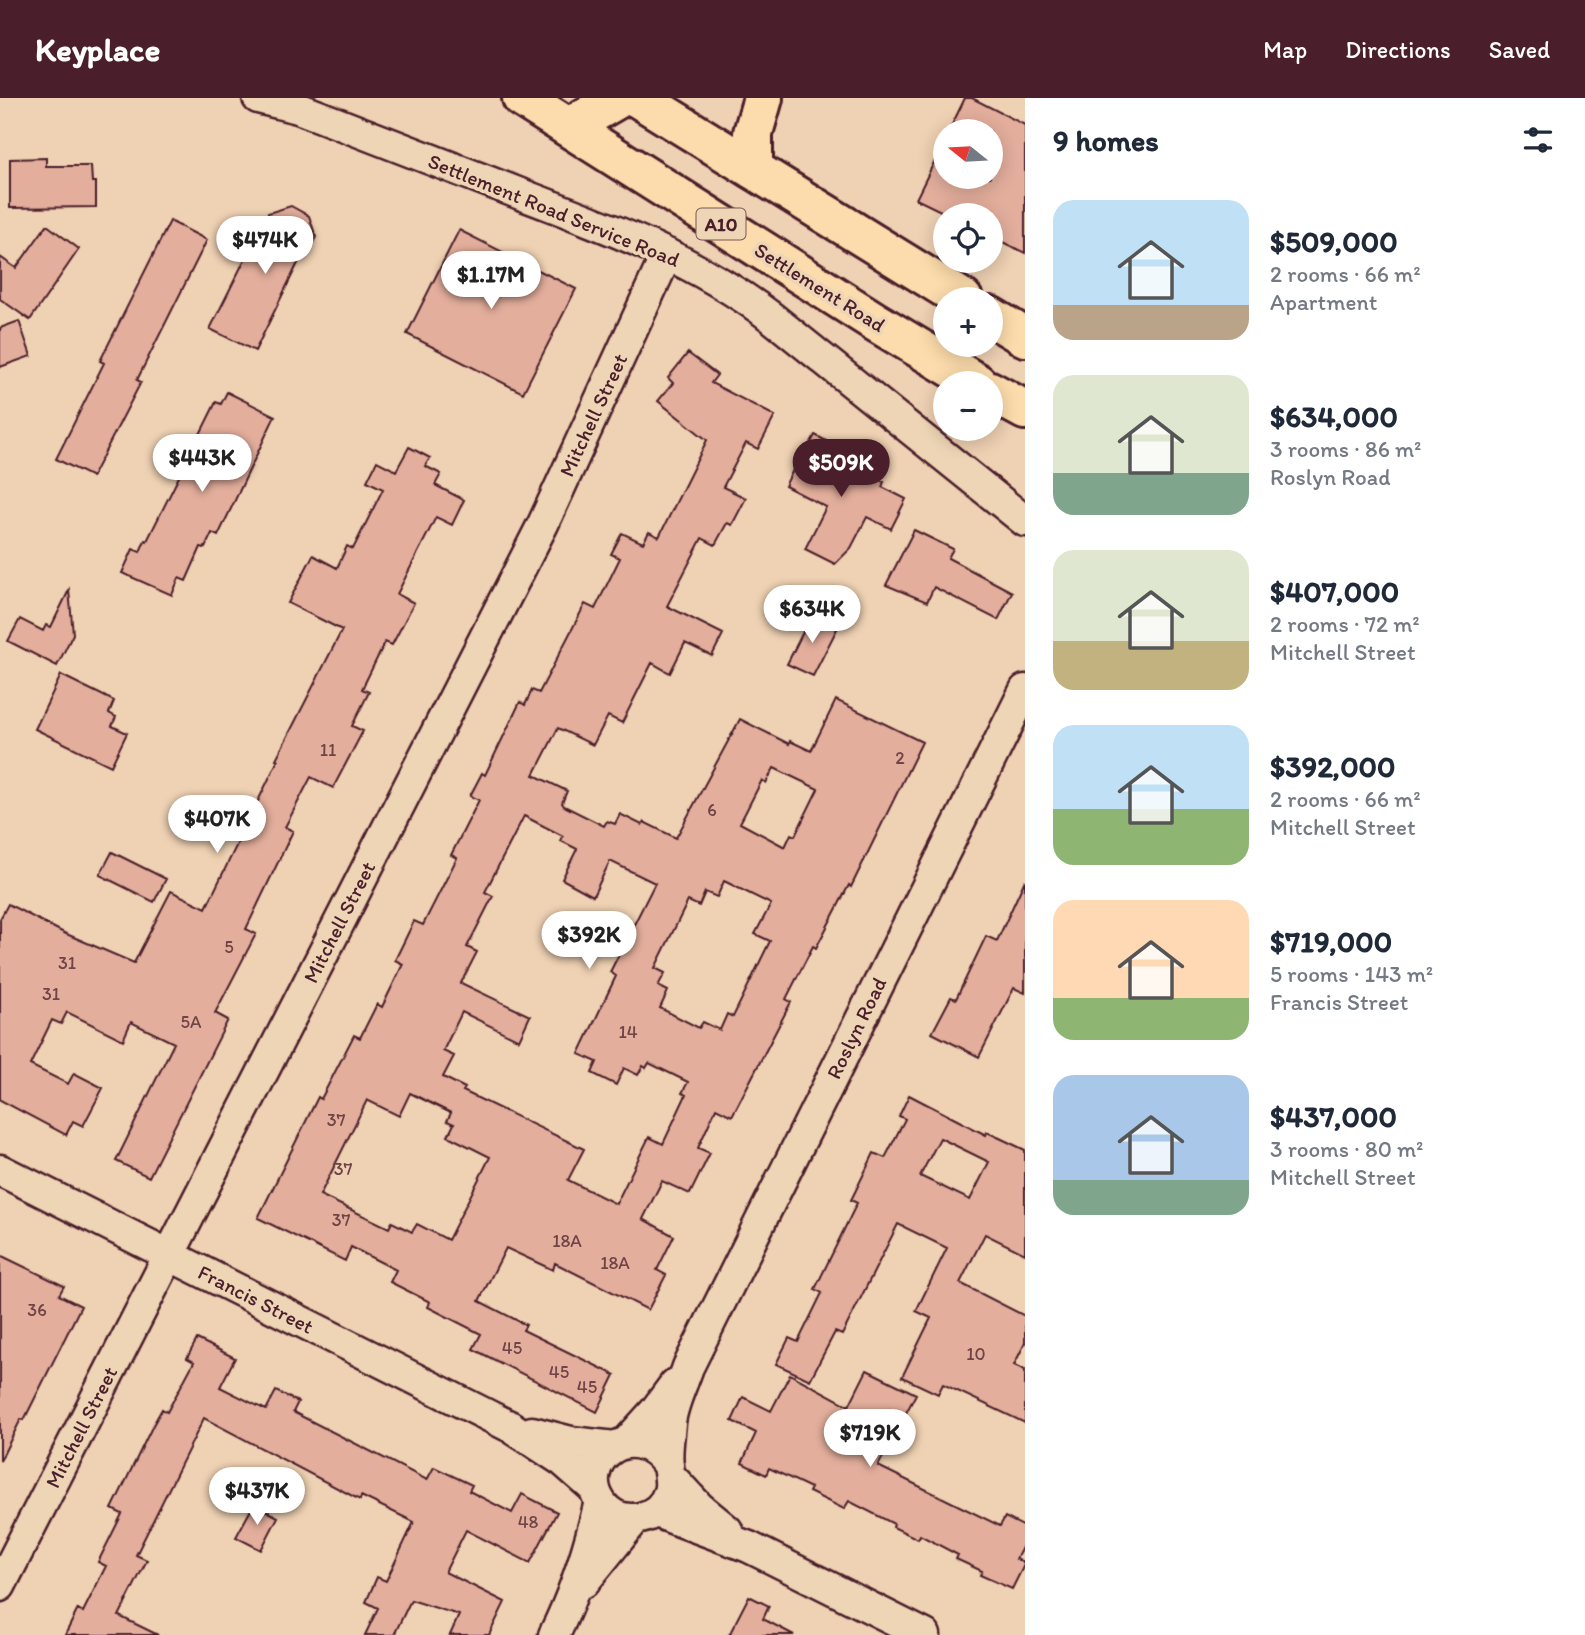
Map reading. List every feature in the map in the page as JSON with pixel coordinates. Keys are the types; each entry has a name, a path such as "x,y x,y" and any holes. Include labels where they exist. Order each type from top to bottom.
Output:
{"main road":[{"name":"Settlement Road","path":"522,98 578,112 874,321 957,371"},
{"path":"578,112 619,98"},
{"path":"638,98 944,287"},
{"path":"753,169 753,133 763,98"},
{"path":"1003,324 1025,337"},
{"path":"1003,398 1025,410"}],"street":[{"name":"Settlement Road Service Road","path":"258,98 311,113 607,226 667,254 745,297 1025,521"},
{"name":"Mitchell Street","path":"0,1586 543,524 667,254"},
{"name":"Roslyn Road","path":"573,1597 645,1516 665,1502 670,1490 671,1419 688,1367 1025,690"},
{"name":"Francis Street","path":"0,1170 511,1427 563,1461 597,1495"},
{"name":"Roslyn Road","path":"554,1635 573,1597 593,1533 597,1495 594,1476 598,1464 655,1411 688,1367"},
{"name":"Francis Street","path":"511,1427 572,1442 620,1445"},
{"path":"620,1445 638,1443 649,1446 660,1454 669,1471 699,1507 749,1547"},
{"path":"597,1495 614,1515 645,1516 749,1547 925,1635"}],"building":[{"path":"965,98 972,98 1025,125 1025,253 1003,242 1003,203 933,203 933,207 916,199 933,164 933,189 1003,189 1003,119 955,119"},
{"path":"46,158 46,166 91,166 92,182 96,182 96,207 10,208 10,159"},
{"path":"291,206 309,216 316,237 305,258 300,259 255,351 210,329 268,213"},
{"path":"170,221 207,240 137,380 141,382 92,477 56,459 104,363 100,361"},
{"path":"47,225 79,249 30,320 0,299 0,257 16,268"},
{"path":"459,230 576,289 523,393 407,334"},
{"path":"19,321 31,356 0,367 0,328"},
{"path":"688,353 717,375 711,383 775,416 758,449 746,443 723,487 746,498 732,525 727,523 715,545 702,538 667,606 723,634 712,656 685,643 670,673 652,663 622,723 608,716 593,745 558,728 534,775 567,791 562,803 564,806 604,826 607,821 615,824 620,814 642,825 644,822 676,838 740,719 789,744 790,741 811,751 836,700 922,742 851,887 849,885 816,948 813,946 786,999 791,1002 732,1116 716,1108 698,1148 710,1153 690,1194 662,1181 643,1219 674,1236 657,1270 666,1275 648,1310 555,1263 553,1270 506,1248 479,1301 526,1325 523,1330 615,1375 597,1412 473,1349 481,1334 428,1307 430,1302 390,1282 396,1270 351,1247 345,1261 258,1218 318,1097 321,1099 354,1035 360,1038 377,1004 382,1007 403,964 395,960 414,921 423,925 457,858 451,855 479,800 470,796 482,773 485,775 520,702 525,705 532,690 539,693 585,604 595,609 620,558 611,554 622,533 643,543 649,532 659,537 707,440 658,401 673,383 668,378","holes":["774,768 818,789 795,836 791,834 785,847 740,823 762,780 766,783","524,816 563,836 561,841 577,849 562,879 593,896 610,861 655,883 610,972 616,976 579,1054 597,1062 592,1073 616,1085 624,1068 638,1075 643,1066 646,1068 649,1063 688,1082 682,1093 686,1095 663,1144 649,1137 616,1204 568,1180 584,1149 463,1091 465,1088 443,1077 454,1056 443,1051 462,1012 519,1040 530,1016 461,983 477,952 467,947 493,896 485,892","724,881 771,904 755,934 770,941 733,1017 727,1014 720,1030 703,1022 699,1028 660,1008 668,991 658,986 665,973 655,968 688,901 699,906 705,892 717,897","410,1093 451,1113 447,1121 454,1124 448,1136 490,1157 448,1240 417,1224 412,1232 392,1222 389,1228 320,1195 367,1100 399,1116"]},
{"path":"227,392 275,416 218,536 212,533 205,548 201,547 186,581 179,578 172,595 122,573 133,549 140,552 145,540 147,541 216,402 221,404"},
{"path":"815,435 845,451 840,460 884,482 882,487 906,499 891,529 867,517 851,548 835,564 805,549 826,507 785,486 800,456 803,457"},
{"path":"409,447 430,458 425,466 441,474 435,485 464,500 452,525 436,517 397,594 414,603 392,645 385,642 362,689 369,692 352,726 363,731 333,788 311,777 285,827 293,831 246,929 256,934 215,1013 228,1020 149,1177 116,1161 174,1043 131,1022 123,1040 67,1012 61,1024 52,1020 30,1065 68,1084 74,1073 103,1088 83,1126 73,1121 66,1135 0,1100 0,919 8,904 64,933 134,963 171,891 206,908 278,760 276,759 342,630 288,603 313,555 337,568 347,546 353,549 383,489 367,481 377,461 396,471"},
{"path":"914,530 953,549 948,558 1012,592 998,620 934,587 927,602 886,585"},
{"path":"69,590 73,634 57,666 8,641 20,619 43,631 46,625 51,627"},
{"path":"812,614 838,627 813,676 787,664"},
{"path":"61,675 114,701 109,713 116,717 112,726 127,733 111,766 35,729"},
{"path":"112,852 166,879 154,902 100,875"},
{"path":"1025,880 1025,993 1014,988 979,1057 932,1033 951,997 956,999 986,936 997,941"},
{"path":"909,1095 986,1135 987,1132 1025,1150 1025,1254 985,1234 960,1283 1025,1316 1025,1343 1014,1365 1025,1370 1025,1423 943,1384 938,1394 902,1377 931,1318 916,1311 947,1248 898,1224 842,1335 835,1332 810,1380 776,1364 789,1338 798,1342 822,1293 815,1289 857,1203 851,1200 874,1153 885,1158 905,1119 899,1116","holes":["940,1138 989,1162 970,1200 920,1176"]},
{"path":"0,1255 64,1286 59,1295 81,1306 24,1420 21,1419 0,1461"},
{"path":"197,1339 235,1358 220,1387 266,1410 276,1391 298,1402 293,1412 427,1480 434,1467 472,1485 469,1491 512,1513 522,1494 557,1512 530,1563 466,1530 445,1572 505,1602 489,1635 450,1635 459,1615 411,1600 394,1635 365,1635 378,1608 366,1602 377,1577 386,1581 414,1522 361,1496 360,1500 204,1418 136,1555 147,1560 119,1616 158,1635 65,1635 78,1609 83,1612 106,1566 98,1562 122,1514 112,1509 153,1425 162,1409 167,1412 194,1362 187,1358"},
{"path":"867,1370 916,1394 878,1466 1000,1526 1005,1517 1025,1527 1025,1542 1016,1559 1025,1563 1012,1589 980,1575 982,1571 956,1559 958,1555 920,1535 918,1539 893,1527 894,1524 849,1501 844,1509 809,1492 811,1488 769,1468 766,1475 742,1463 756,1433 732,1421 743,1397 771,1411 790,1374 849,1406"},
{"path":"254,1504 278,1517 261,1550 236,1537"},
{"path":"749,1596 769,1606 763,1619 794,1635 729,1635"}]}
